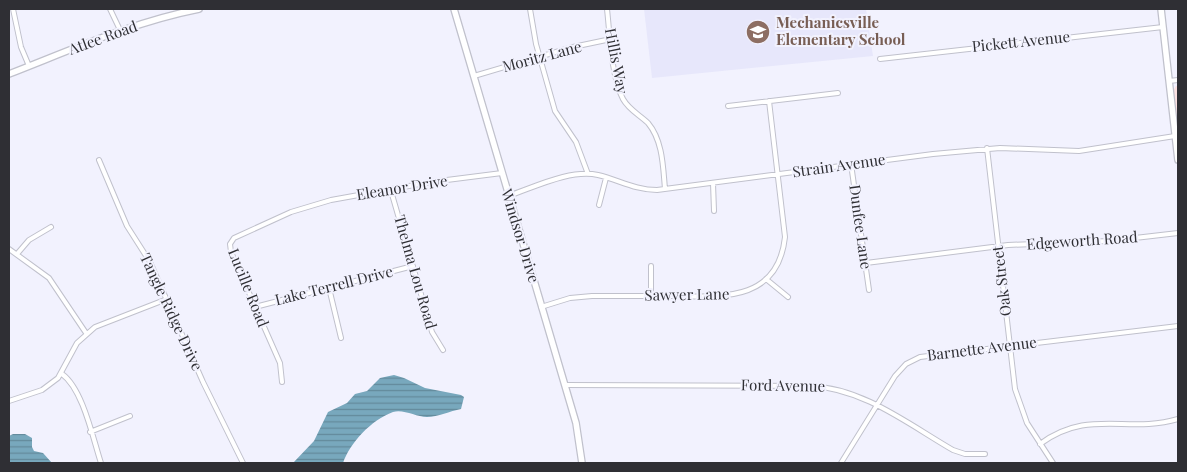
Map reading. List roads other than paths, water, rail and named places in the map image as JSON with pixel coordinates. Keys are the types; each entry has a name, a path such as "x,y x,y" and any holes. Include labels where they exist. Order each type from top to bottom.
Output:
{"street":[{"path":"12,9 21,47 29,66"},
{"path":"110,9 121,32"},
{"name":"Atlee Road","path":"9,74 121,32 199,9"},
{"name":"Windsor Drive","path":"454,9 565,385 580,442 582,463"},
{"path":"530,9 539,57 557,115 576,142 588,174"},
{"name":"Hillis Way","path":"607,9 620,92 626,104 646,122 655,134 661,154 665,189"},
{"path":"1161,9 1178,160"},
{"name":"Pickett Avenue","path":"880,59 1163,27"},
{"name":"Moritz Lane","path":"474,76 611,39"},
{"path":"1169,81 1178,80"},
{"path":"728,106 838,94"},
{"name":"Sawyer Lane","path":"542,307 580,297 730,296 753,289 766,279 781,258 785,237 776,174 769,101"},
{"name":"Strain Avenue","path":"508,196 562,178 588,174 637,189 665,189 987,148 1079,151 1175,136"},
{"name":"Oak Street","path":"987,148 1012,373 1018,404 1053,463"},
{"name":"Tangle Ridge Drive","path":"99,160 127,226 150,262 203,382 242,463"},
{"name":"Dunfee Lane","path":"851,164 869,290"},
{"name":"Eleanor Drive","path":"302,208 331,200 391,191 431,182 502,174"},
{"path":"599,205 606,178"},
{"path":"712,183 714,211"},
{"name":"Thelma Lou Road","path":"391,191 432,332 443,350"},
{"name":"Lucille Road","path":"282,382 280,363 231,252 230,244 234,238 254,228 302,208"},
{"path":"17,254 29,240 51,227"},
{"name":"Edgeworth Road","path":"866,263 998,247 1109,241 1178,232"},
{"path":"9,249 49,278 86,333"},
{"name":"Lake Terrell Drive","path":"255,307 413,266"},
{"path":"651,296 652,266"},
{"path":"766,279 788,297"},
{"path":"329,288 341,338"},
{"path":"9,402 42,390 62,374 77,343 86,333 103,322 167,299"},
{"name":"Barnette Avenue","path":"841,463 895,376 913,360 928,354 1178,326"},
{"path":"62,374 76,391 101,463"},
{"name":"Ford Avenue","path":"565,385 822,386 846,391 877,406 953,450 965,454 985,454"},
{"path":"90,432 130,416"},
{"path":"1040,444 1056,433 1077,424 1157,423 1178,420"}],"water":[{"path":"394,375 425,388 461,395 464,397 461,409 427,417 397,411 393,412 369,426 362,433 346,455 343,463 293,463 314,441 328,412 347,403 355,394 367,391 380,378"},
{"path":"25,434 32,438 34,451 43,453 52,463 9,463 9,436"}],"place":[{"name":"Mechanicsville Elementary School","path":"758,32"}]}
